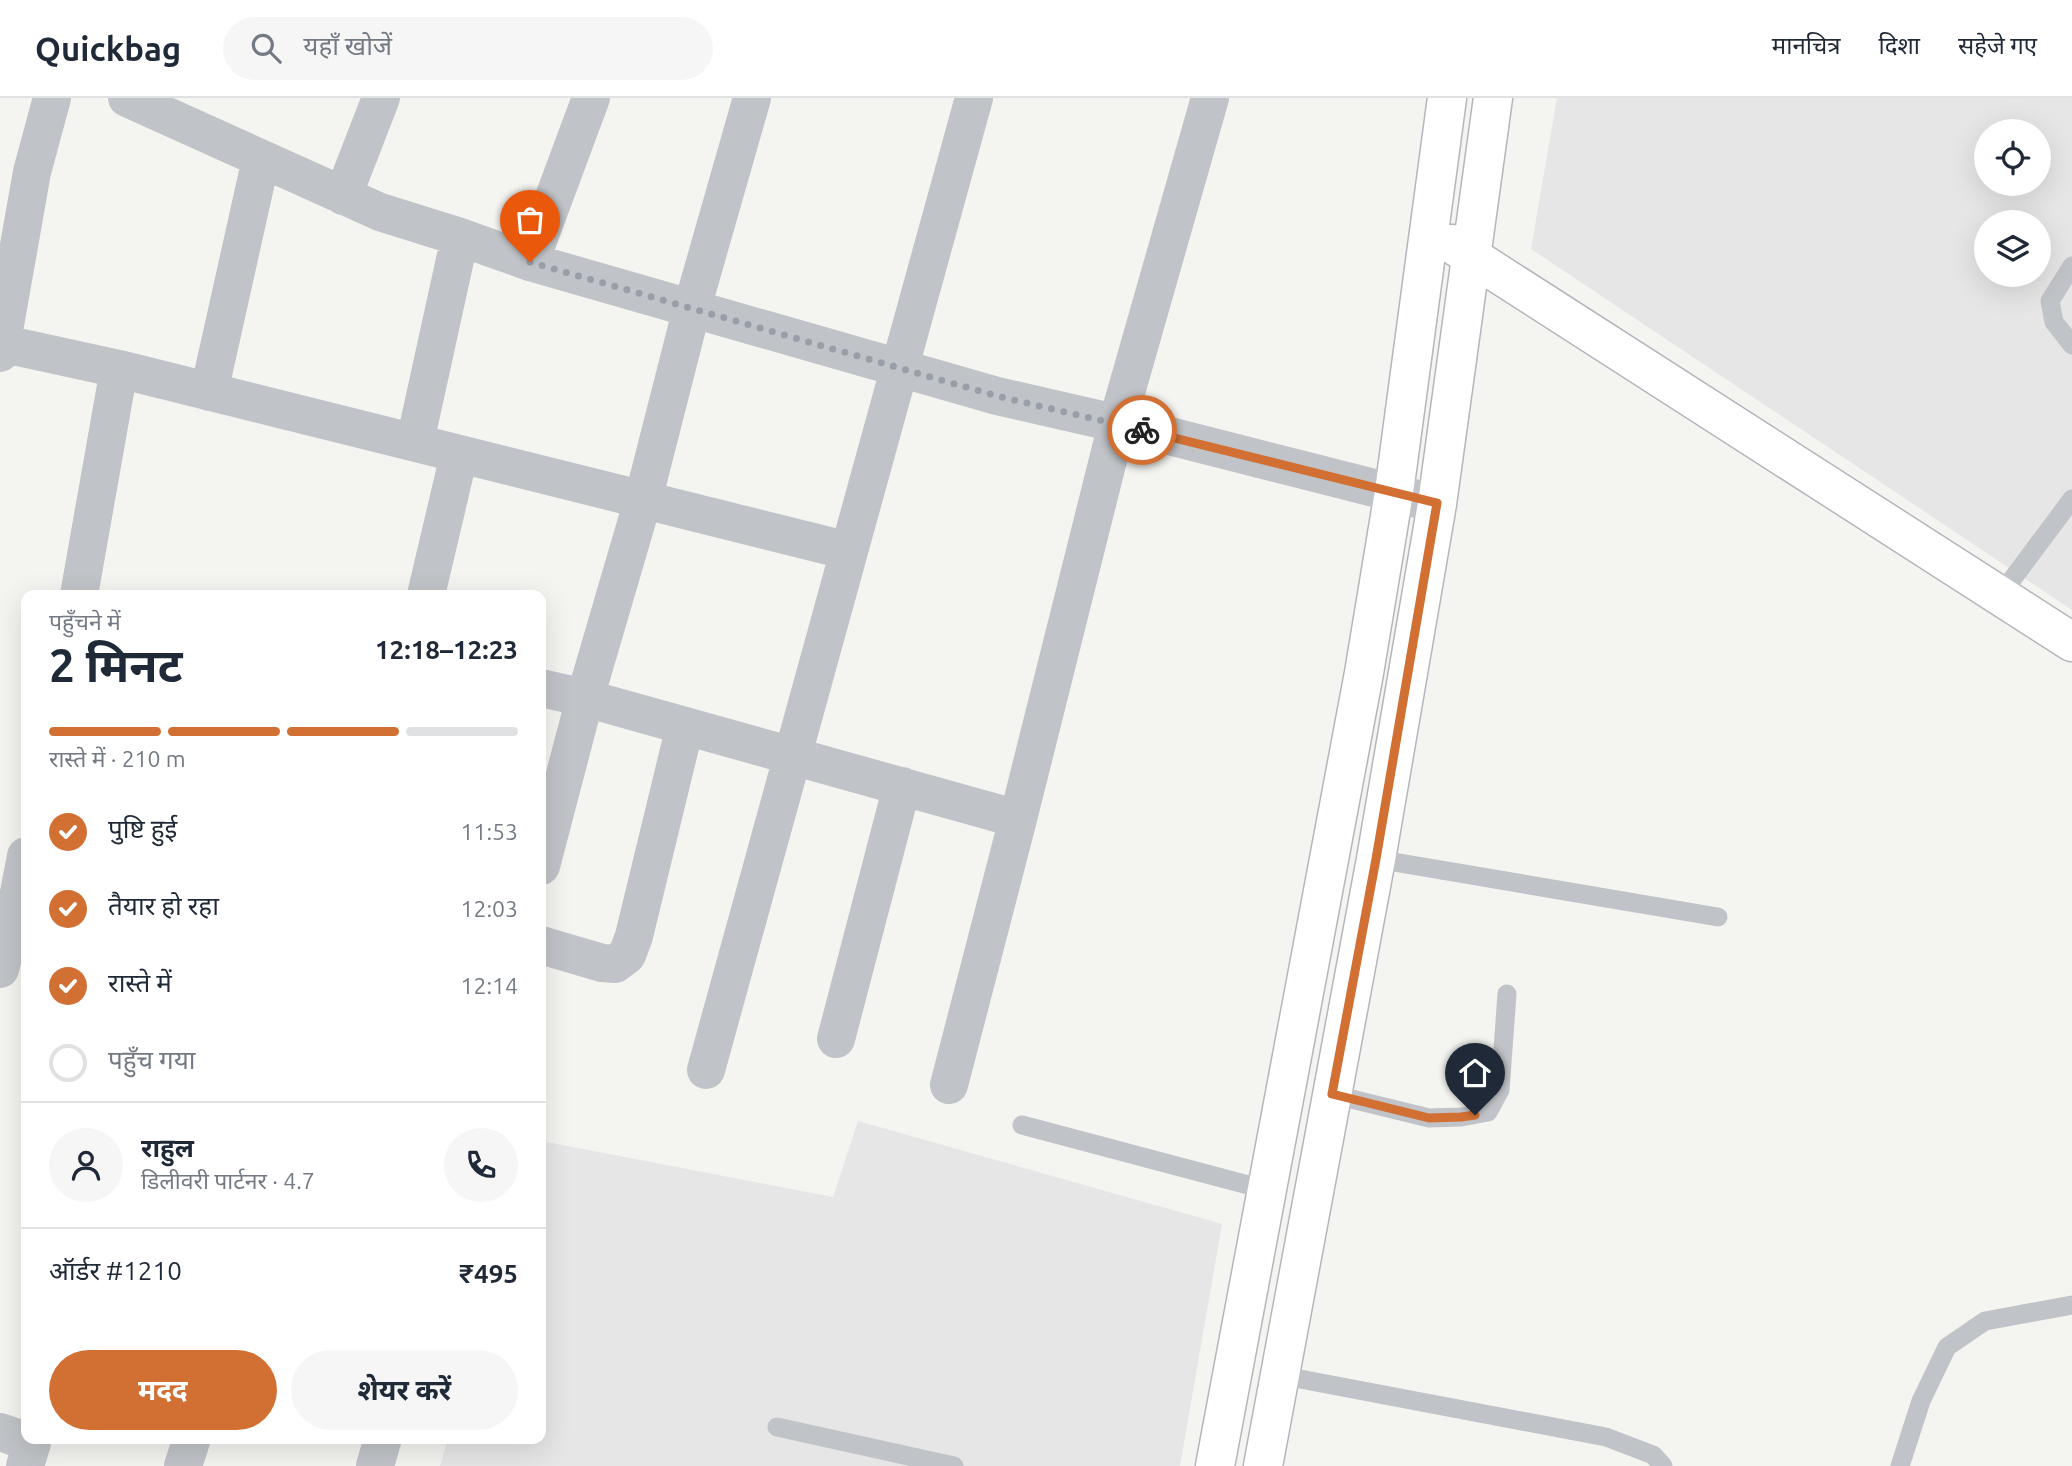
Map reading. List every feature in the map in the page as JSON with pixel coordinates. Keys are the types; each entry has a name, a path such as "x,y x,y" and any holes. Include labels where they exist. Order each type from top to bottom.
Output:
{"main road":[{"path":"1214,1466 1364,673 1394,492 1447,98"},
{"path":"1263,1466 1376,859 1437,503 1493,98"},
{"path":"1430,229 2072,642"}],"street":[{"path":"52,98 32,172 1,346 119,369 849,551"},
{"path":"343,196 381,98"},
{"path":"530,262 591,98"},
{"path":"546,847 585,698 643,500 692,308 752,98"},
{"path":"706,1070 974,98"},
{"path":"949,1085 1117,424 1210,98"},
{"path":"139,100 380,212 530,262 997,396 1437,503"},
{"path":"209,392 261,159"},
{"path":"415,442 460,237"},
{"path":"80,590 119,369"},
{"path":"427,590 459,455"},
{"path":"546,689 1018,819"},
{"path":"546,946 602,963 615,964 627,956 685,726"},
{"path":"836,1039 902,786"},
{"path":"0,968 21,882"},
{"path":"183,1466 190,1444"},
{"path":"375,1466 381,1444"}],"lane":[{"path":"2072,266 2050,302 2053,322 2072,345"},
{"path":"1999,597 2072,499"},
{"path":"1376,859 1718,917"},
{"path":"1332,1094 1429,1118 1461,1117 1488,1112 1500,1090 1507,994"},
{"path":"1022,1125 1267,1190"},
{"path":"1900,1466 1921,1401 1947,1347 1985,1321 2072,1305"},
{"path":"1279,1375 1606,1437 1653,1455 1663,1466"},
{"path":"777,1427 954,1466"}],"shaded area":[{"path":"1557,98 2072,98 2072,610 1531,249"},
{"path":"858,1121 1222,1224 1180,1466 440,1466 447,1444 546,1444 546,1142 833,1197"}],"way so far":[{"path":"530,262 997,396 1142,430"}],"route":[{"path":"1142,430 1437,503 1376,859 1332,1094 1429,1118 1475,1115"}]}
